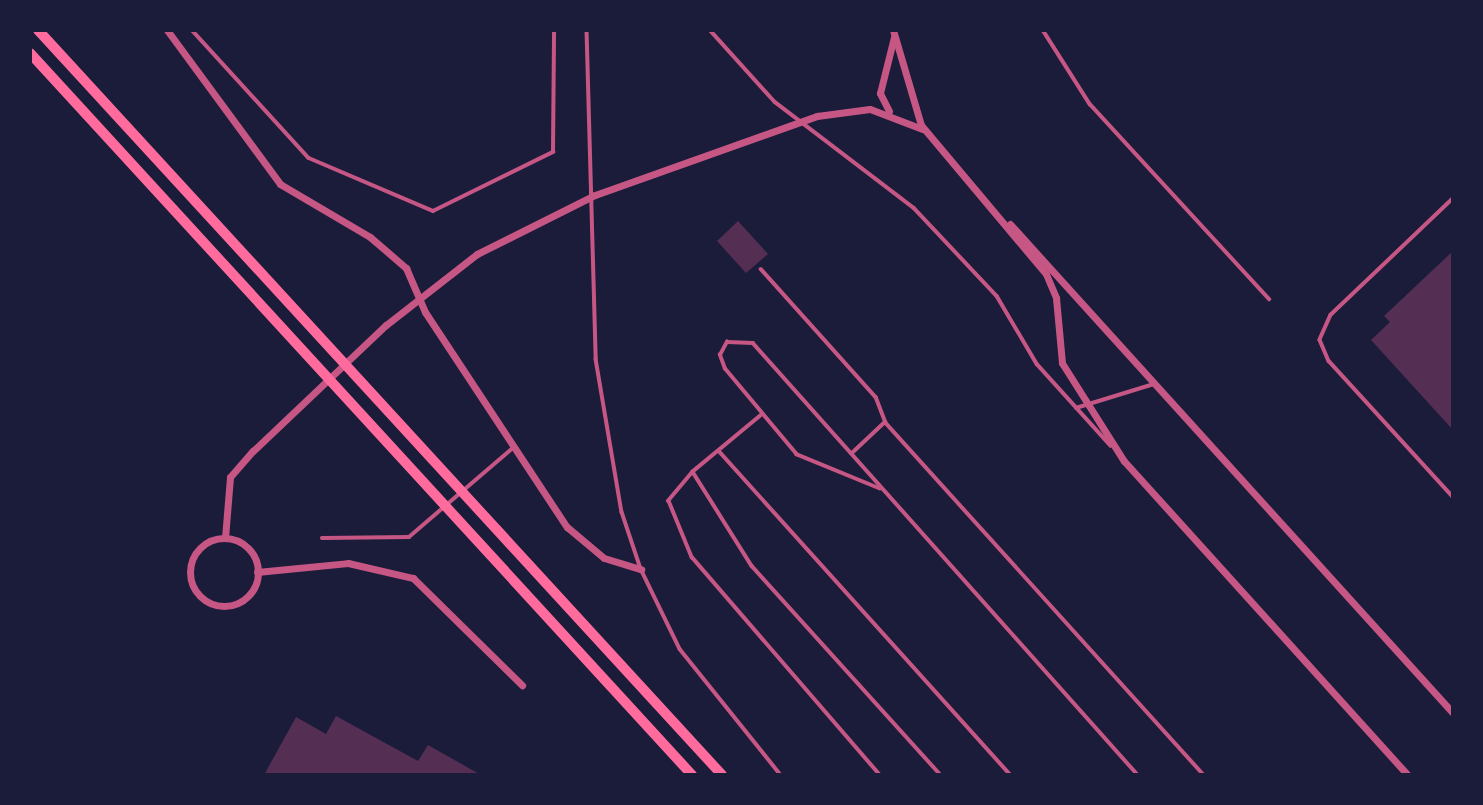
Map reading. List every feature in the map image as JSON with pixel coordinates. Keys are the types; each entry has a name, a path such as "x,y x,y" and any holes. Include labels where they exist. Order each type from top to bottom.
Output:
{"highway":[{"path":"38,30 722,775"},
{"path":"30,53 692,775"}],"street":[{"path":"167,30 280,184 389,251 406,268 419,298 514,446 580,541 616,564 641,569"},
{"path":"894,32 892,55 880,93 895,115"},
{"path":"894,32 906,65 916,115 928,134 1453,713"},
{"path":"225,538 230,477 289,413 386,325 477,254 555,212 817,116 857,108 895,115 928,134"},
{"path":"1005,220 1052,286 1056,349 1124,461 1408,775"},
{"path":"225,538 247,547 257,572 247,596 230,605 197,593 190,577 192,559 204,544 225,538"},
{"path":"257,572 348,563 412,578 522,685"}],"lane":[{"path":"192,30 309,158 433,211 553,152 554,30"},
{"path":"587,30 596,359 606,440 641,569 680,649 781,775"},
{"path":"710,30 775,102 914,208 997,296 1037,364 1124,461"},
{"path":"1042,30 1090,104 1269,299"},
{"path":"1453,199 1331,315 1320,340 1329,361 1453,497"},
{"path":"761,269 876,397 885,422 1204,775"},
{"path":"880,489 803,459 721,363 722,348 733,338 753,343 853,452 880,489 1138,775"},
{"path":"1076,408 1157,384"},
{"path":"763,414 694,472 668,501 692,557 880,775"},
{"path":"853,452 885,422"},
{"path":"322,538 409,537 514,446"},
{"path":"719,451 1011,775"},
{"path":"694,472 752,566 941,775"}],"building":[{"path":"738,221 768,254 746,273 717,241"},
{"path":"1453,251 1453,430 1371,340 1390,322 1384,316"},
{"path":"336,716 418,761 428,745 481,775 264,775 296,717 326,734"}]}
